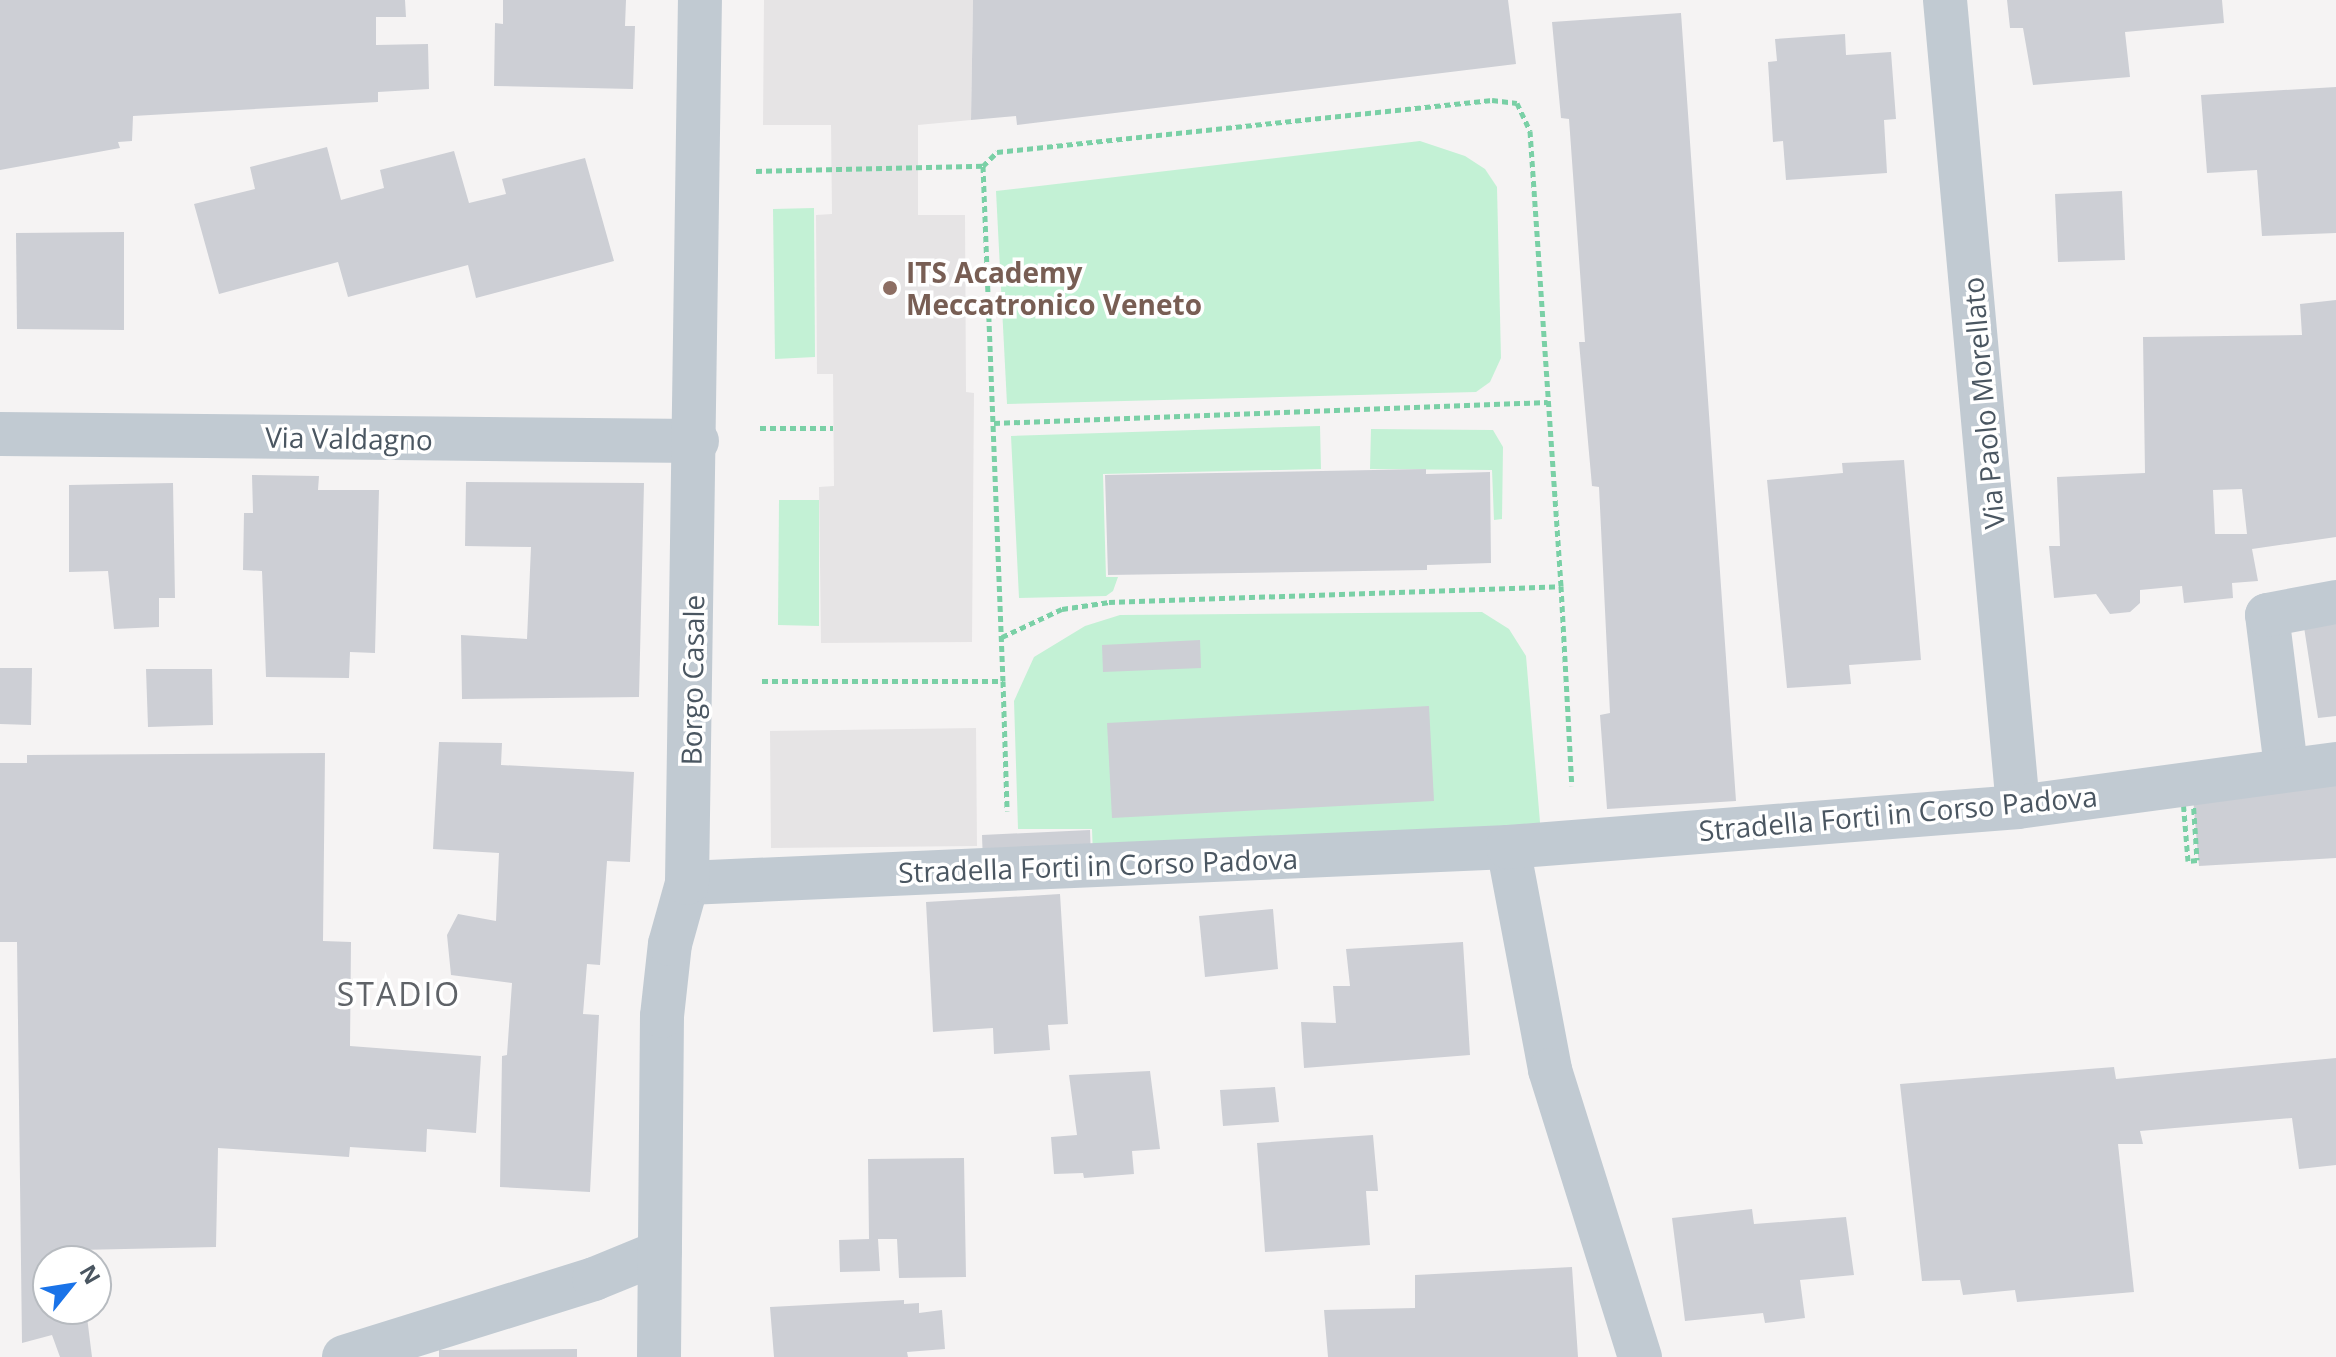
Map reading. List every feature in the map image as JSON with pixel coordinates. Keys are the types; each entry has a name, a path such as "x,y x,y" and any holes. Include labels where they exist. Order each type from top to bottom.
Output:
{"street":[{"name":"Borgo Casale","path":"659,1357 662,1016 670,944 687,883 697,441 700,0"},
{"name":"Via Paolo Morellato","path":"1945,0 2018,807"},
{"name":"Via Valdagno","path":"0,434 697,441"},
{"path":"2286,767 2267,615 2336,602"},
{"name":"Stradella Forti in Corso Padova","path":"687,883 1508,847 2018,807 2286,767 2336,764"},
{"path":"1508,847 1550,1070 1640,1357"},
{"path":"344,1357 594,1279 660,1252"}],"path":[{"path":"756,171 983,166 997,152 1492,100 1517,103 1530,131 1572,786"},
{"path":"983,166 1007,812"},
{"path":"994,423 1548,402"},
{"path":"760,428 833,428"},
{"path":"1002,637 1062,609 1109,602 1561,586"},
{"path":"762,681 1003,681"}],"shaded area":[{"name":"ITS Academy Meccatronico Veneto","path":"764,0 973,0 971,120 918,125 918,215 965,215 966,392 974,393 972,642 821,643 819,487 834,486 833,374 817,374 816,215 832,214 831,125 763,125"},
{"path":"976,728 977,846 771,848 770,731"}],"green space":[{"path":"1420,141 1465,156 1485,169 1497,187 1501,358 1490,382 1476,392 1007,404 996,191"},
{"path":"814,208 815,357 775,359 773,209"},
{"path":"1320,426 1321,469 1103,474 1106,577 1118,577 1113,591 1106,596 1019,598 1011,436"},
{"path":"1371,429 1493,430 1503,447 1502,519 1494,520 1492,470 1370,469"},
{"path":"779,500 819,500 819,626 778,625"},
{"path":"1482,612 1509,629 1526,656 1541,834 1093,857 1092,829 1018,829 1014,701 1034,657 1085,626 1120,615"}],"building":[{"path":"0,0 405,0 406,17 376,17 376,45 428,44 429,89 378,92 378,102 133,116 132,141 118,142 120,148 0,170"},
{"path":"503,0 626,0 625,26 635,26 633,89 494,86 495,23 503,24"},
{"path":"973,0 1508,0 1516,64 1017,125 1016,116 971,120"},
{"path":"2007,0 2222,0 2224,23 2125,32 2130,77 2033,85 2023,28 2010,28"},
{"path":"1681,13 1736,801 1607,809 1600,715 1610,713 1599,487 1592,486 1579,342 1585,342 1569,119 1561,118 1552,22"},
{"path":"1845,34 1846,55 1891,52 1896,119 1884,120 1887,173 1786,180 1783,141 1773,142 1768,62 1777,61 1775,39"},
{"path":"2336,87 2336,233 2262,236 2257,170 2207,173 2201,95"},
{"path":"327,147 341,200 384,188 380,170 454,151 469,203 506,194 502,179 585,158 614,261 476,298 468,265 348,297 338,262 219,294 194,204 255,189 250,167"},
{"path":"2122,191 2125,260 2058,262 2055,194"},
{"path":"124,232 124,330 17,329 16,233"},
{"path":"2336,300 2336,537 2252,549 2258,581 2232,583 2233,598 2184,603 2182,586 2140,590 2140,603 2130,612 2110,614 2096,594 2054,598 2049,546 2060,546 2057,477 2145,473 2143,337 2302,335 2300,304","holes":["2242,489 2247,534 2215,534 2213,490"]},
{"path":"1904,460 1921,660 1849,665 1851,684 1787,688 1767,480 1843,473 1842,463"},
{"path":"1426,469 1426,474 1490,472 1491,563 1427,565 1427,570 1108,575 1105,475"},
{"path":"252,475 319,476 318,490 379,490 375,653 350,652 349,678 266,677 262,571 243,570 244,513 253,513"},
{"path":"466,482 644,483 639,697 462,699 461,635 527,639 531,547 465,546"},
{"path":"173,483 175,598 159,598 159,627 114,629 108,571 69,572 69,485"},
{"path":"2336,609 2336,716 2318,718 2302,614"},
{"path":"1200,640 1201,668 1103,672 1102,645"},
{"path":"0,668 32,668 31,725 0,724"},
{"path":"146,669 212,669 213,725 148,727"},
{"path":"1429,706 1434,801 1112,818 1107,723"},
{"path":"439,742 502,743 501,765 634,772 630,862 607,861 600,965 587,964 583,1014 599,1015 590,1192 500,1187 502,1056 507,1055 512,983 451,975 447,935 458,914 496,921 499,853 433,849"},
{"path":"325,753 323,941 351,942 350,1046 481,1056 476,1133 427,1129 426,1152 350,1147 349,1157 218,1148 216,1247 112,1249 112,1245 32,1245 32,1325 88,1325 92,1357 60,1357 52,1335 22,1343 17,942 0,942 0,763 27,763 27,755"},
{"path":"2336,776 2336,858 2199,866 2193,798"},
{"path":"1090,830 1091,858 983,864 982,835"},
{"path":"1060,894 1068,1024 1048,1025 1050,1050 994,1054 993,1028 933,1032 926,902"},
{"path":"1273,909 1278,969 1205,977 1199,916"},
{"path":"1463,942 1470,1055 1304,1068 1301,1022 1336,1023 1333,986 1350,986 1346,949"},
{"path":"2336,1058 2336,1165 2299,1169 2292,1118 2140,1131 2143,1144 2118,1144 2134,1292 2017,1302 2015,1290 1963,1295 1960,1280 1922,1281 1900,1084 2114,1067 2116,1079"},
{"path":"1150,1071 1160,1149 1132,1151 1134,1174 1084,1178 1083,1173 1054,1174 1051,1137 1077,1135 1069,1075"},
{"path":"1275,1087 1279,1122 1223,1126 1220,1090"},
{"path":"1373,1135 1378,1191 1366,1191 1370,1245 1265,1252 1257,1143"},
{"path":"964,1158 966,1277 899,1278 897,1239 878,1239 880,1271 840,1272 839,1240 869,1239 868,1159"},
{"path":"1752,1209 1754,1224 1846,1217 1854,1275 1800,1280 1805,1318 1765,1323 1763,1313 1685,1321 1672,1218"},
{"path":"1572,1267 1578,1357 1328,1357 1324,1310 1415,1308 1415,1275"},
{"path":"904,1300 904,1304 919,1303 919,1313 942,1310 945,1349 907,1352 908,1357 774,1357 770,1307"},
{"path":"577,1349 577,1357 439,1357 439,1350"}],"place":[{"name":"ITS Academy Meccatronico Veneto","path":"890,288"}],"district":[{"name":"STADIO","path":"399,994"}]}
